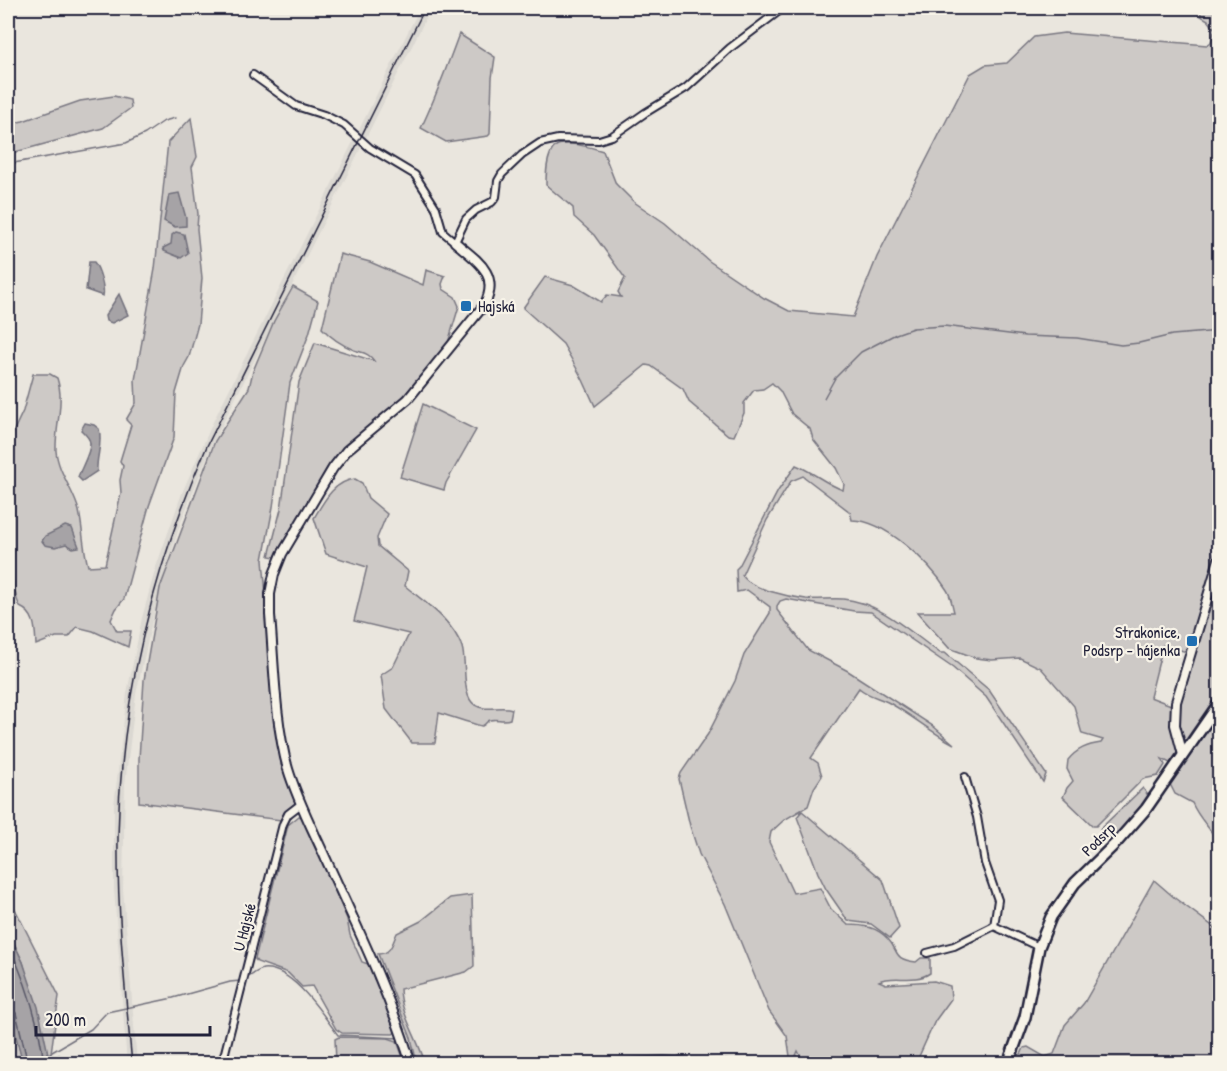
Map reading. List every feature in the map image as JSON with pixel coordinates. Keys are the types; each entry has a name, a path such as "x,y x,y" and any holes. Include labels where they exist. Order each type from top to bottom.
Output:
{"main road":[{"name":"Podsrp","path":"1008,1064 1025,1017 1044,931 1059,904 1075,883 1131,827 1220,702"}],"street":[{"path":"455,242 466,219 492,201 496,196 498,181 502,174 522,155 540,143 558,139 599,141 612,136 686,88 730,48 783,8"},
{"path":"253,75 296,106 324,115 344,125 370,148 415,175 436,208 443,232 481,264 491,287 485,304 408,399 347,450 333,468 291,537 274,574 270,594 282,743 288,770 399,1024 411,1064"},
{"path":"1183,755 1174,725 1176,702 1220,556"},
{"path":"965,777 977,817 985,863 998,900 994,926"},
{"name":"U Hajské","path":"222,1064 283,825 288,814 301,804"},
{"path":"994,926 1039,947"},
{"path":"927,953 954,946 994,926"}],"shaded area":[{"path":"420,8 431,8 211,447 181,522 158,595 136,694 125,784 123,889 137,1063 127,1064 114,889 114,806 127,693 142,618 156,567 182,493 213,422"},
{"path":"1200,8 1219,8 1219,692 1170,763 1162,759 1165,765 1158,776 1143,779 1096,826 1093,826 1063,797 1073,781 1067,769 1068,760 1079,750 1101,743 1103,740 1082,734 1074,706 1041,668 1020,658 992,660 976,658 949,648 917,612 954,612 948,592 930,568 892,535 865,522 852,520 850,512 803,476 791,481 767,520 742,575 746,580 771,592 806,599 857,601 882,612 940,653 945,653 989,690 1046,774 1043,782 986,697 953,668 871,612 786,599 780,601 777,610 808,650 848,671 933,726 954,744 893,705 859,688 811,758 818,763 822,776 814,788 808,806 784,820 771,832 769,842 793,893 820,888 831,909 848,925 875,929 888,939 903,959 916,962 921,958 930,958 930,973 924,976 879,981 886,984 934,981 950,986 951,999 935,1021 916,1063 804,1063 798,1051 791,1063 787,1036 769,1011 725,904 699,854 679,779 708,734 735,681 744,655 770,613 770,607 747,590 737,592 736,569 778,491 796,465 843,490 844,484 836,468 813,439 810,429 792,414 780,391 772,383 763,389 754,390 744,403 744,413 734,436 728,435 689,402 683,389 651,366 646,365 595,406 563,344 523,308 545,277 573,285 601,302 607,295 621,297 618,292 625,278 594,235 574,217 573,208 546,185 550,155 555,147 564,144 603,151 616,184 634,202 665,223 709,261 764,298 789,311 853,317 877,257 970,74 985,65 1007,63 1034,37 1064,33 1207,45 1211,42 1215,29 1208,20 1201,16","holes":["1163,645 1187,652 1171,705 1150,697"]},
{"path":"459,34 495,57 490,134 446,142 421,128"},
{"path":"114,96 130,100 131,108 103,128 8,154 8,124 80,101"},
{"path":"191,118 197,157 192,167 202,278 198,324 176,393 174,437 149,506 124,599 111,620 117,631 131,631 128,647 93,631 77,627 69,637 56,637 36,645 32,618 20,607 17,599 8,545 8,443 23,411 33,374 50,374 57,378 60,405 56,441 57,459 79,511 88,566 105,565 121,493 120,480 123,466 120,461 131,425 126,420 136,403 135,380 155,269 168,142"},
{"path":"340,254 370,262 423,285 426,270 445,276 443,289 455,297 459,306 448,343 441,353 394,407 338,454 327,468 275,557 269,556 281,509 299,382 315,343 374,361 368,355 341,343 322,328"},
{"path":"293,287 318,301 309,334 290,383 273,507 263,560 281,765 296,797 296,803 286,811 281,820 139,802 144,680 160,588 215,441 249,388 253,371 274,321"},
{"path":"423,404 476,430 444,490 400,477"},
{"path":"355,479 362,483 368,498 387,514 377,538 378,546 408,571 405,586 438,613 458,637 462,647 466,687 471,701 484,708 512,709 510,719 490,720 482,726 439,713 435,743 412,743 386,709 381,675 393,667 409,634 354,621 367,567 326,554 314,518 335,488"},
{"path":"1219,711 1219,844 1192,803 1175,794 1170,784"},
{"path":"1143,788 1149,797 1113,839 1100,829"},
{"path":"802,811 883,880 899,928 890,938 871,924 848,921 818,873 797,817"},
{"path":"299,816 304,818 347,919 350,935 362,962 371,965 374,979 378,981 397,1031 393,1034 342,1033 336,1029 312,986 302,987 288,973 257,962 255,959 288,825"},
{"path":"1154,880 1219,931 1219,1063 1017,1063 1024,1048 1028,1047 1045,1057 1054,1054 1065,1025 1084,1003"},
{"path":"8,895 59,996 50,1060 59,1055 69,1059 69,1063 50,1063 23,962 8,931"},
{"path":"472,895 474,966 466,972 400,989 403,1008 425,1063 417,1063 411,1038 378,954 388,950 397,933 421,921 450,898"},
{"path":"8,1007 10,1013 23,1063 8,1063"},
{"path":"339,1037 388,1038 397,1041 405,1063 336,1063 335,1039"},
{"path":"664,1056 760,1063 585,1064 584,1060"}],"water":[{"path":"179,193 186,226 175,227 164,221 169,195"},
{"path":"176,232 184,234 188,253 181,258 164,251 163,248 171,244 172,235"},
{"path":"89,262 94,262 98,269 103,296 86,290"},
{"path":"119,294 128,315 112,323 106,321 105,316"},
{"path":"85,423 99,429 100,440 97,471 82,481 78,477 90,447 89,439 81,430"},
{"path":"65,526 72,528 79,547 73,548 66,544 55,547 45,545 42,541 45,536"},
{"path":"8,931 23,962 38,1007 50,1063 23,1063 8,1007"}],"waterway":[{"path":"8,164 126,143 164,121 175,118"},
{"path":"824,398 835,378 861,352 913,328 944,326 1025,336 1077,338 1121,345 1172,335 1220,331"},
{"path":"247,978 263,969 274,970 285,975 306,993 338,1035 400,1038"},
{"path":"47,1055 91,1029 107,1012 240,981"}],"railway":[{"path":"132,1064 119,894 120,786 133,686 156,588 171,540 207,446 425,8"}],"place":[{"name":"Hajská","path":"466,306"},
{"name":"Strakonice, Podsrp - hájenka","path":"1192,641"}]}
